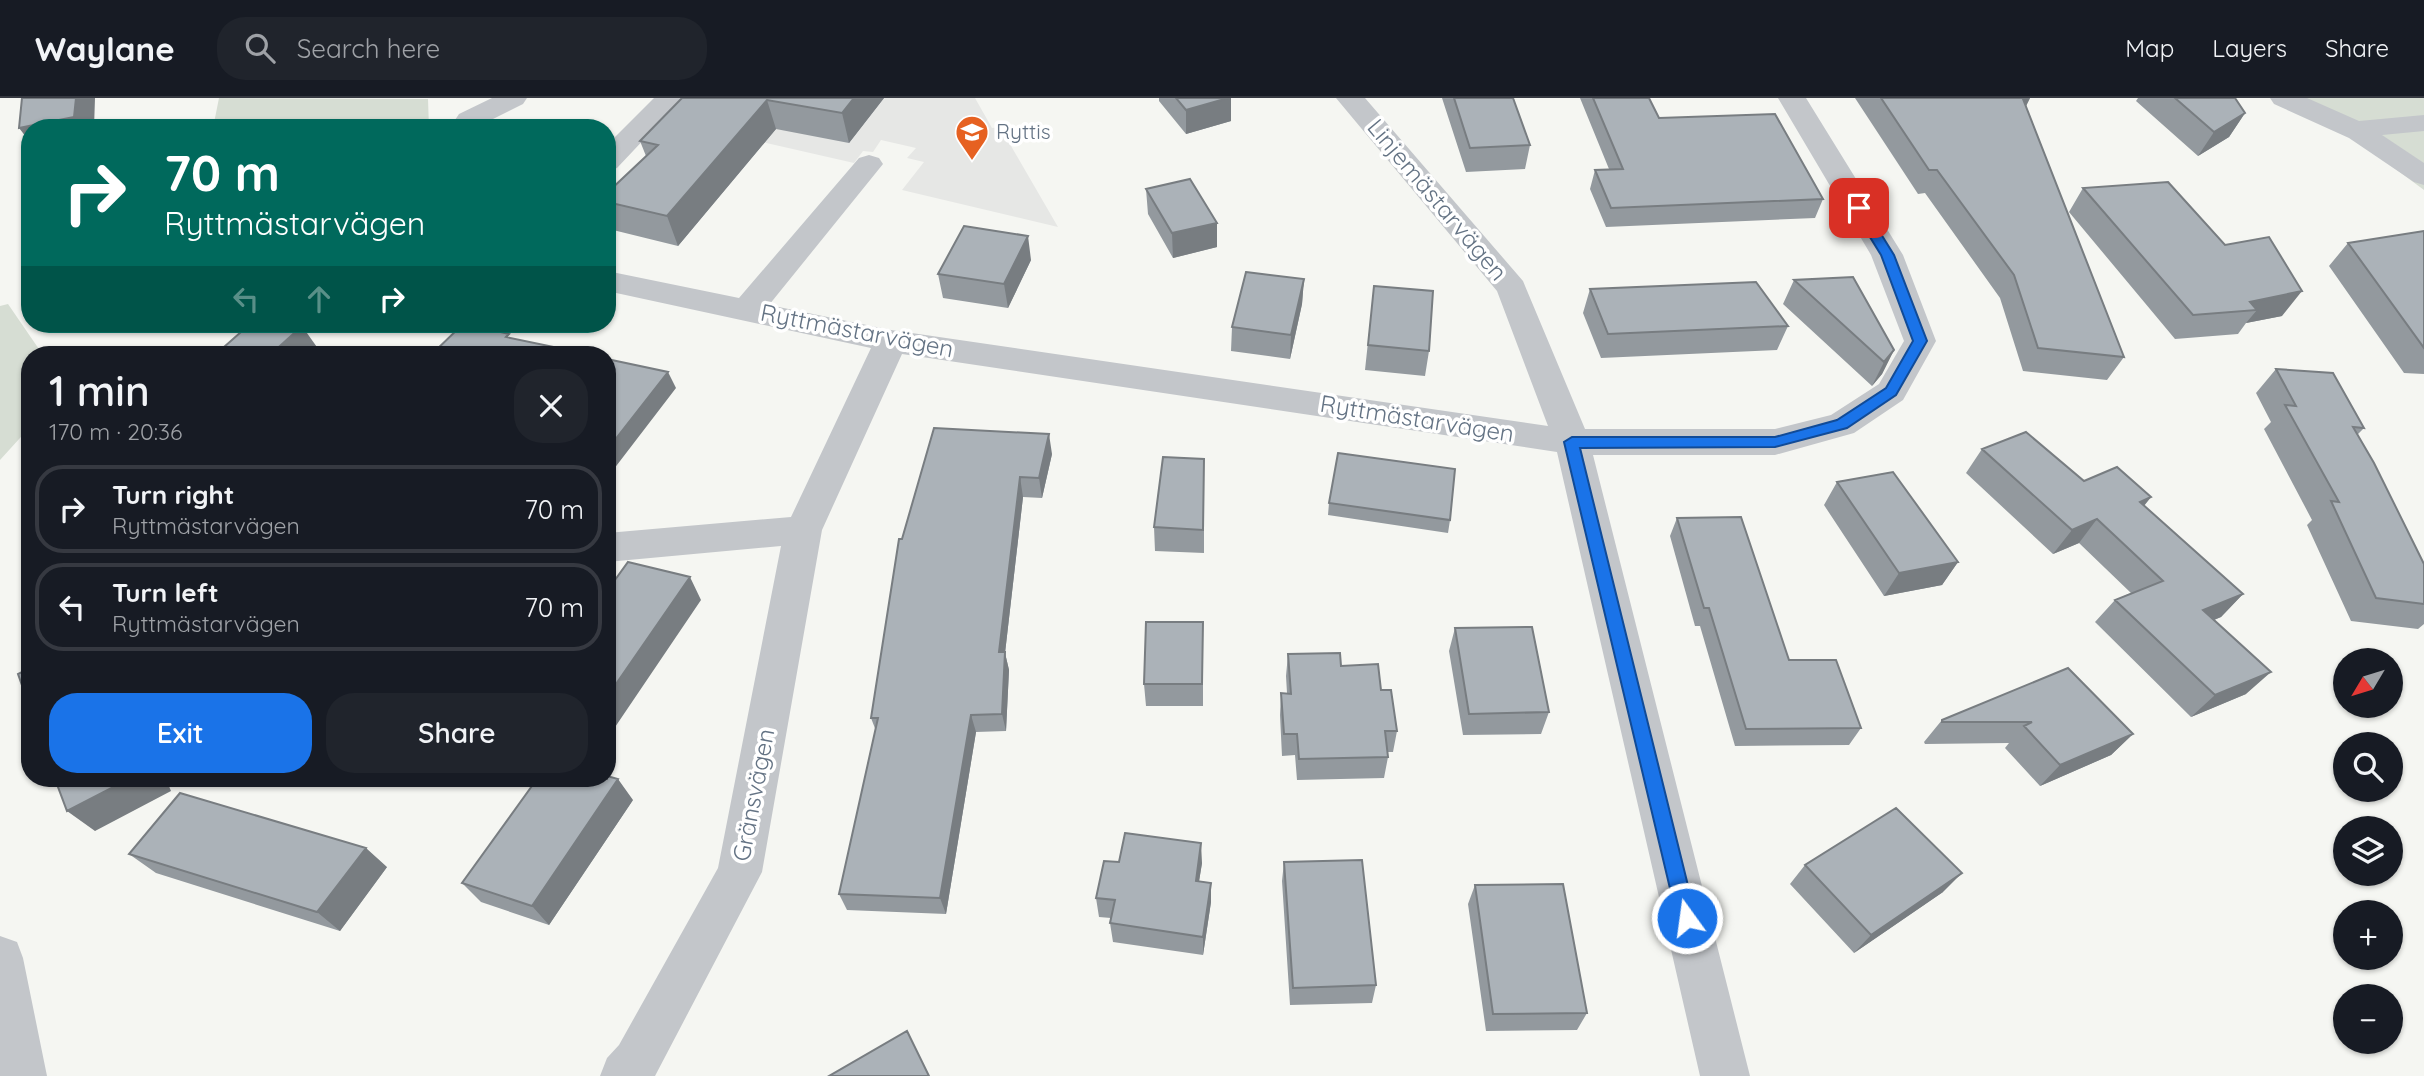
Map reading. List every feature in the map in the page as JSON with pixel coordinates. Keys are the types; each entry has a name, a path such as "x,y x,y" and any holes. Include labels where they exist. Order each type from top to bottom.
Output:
{"street":[{"path":"471,119 513,98"},
{"path":"616,153 669,98"},
{"name":"Linjemästarvägen","path":"1350,98 1513,288 1572,442 1725,1076"},
{"name":"Ryttmästarvägen","path":"616,283 891,341 1572,442 1775,442 1842,424 1891,392 1920,341 1887,255 1792,98"},
{"path":"2284,98 2359,132 2424,176"},
{"path":"2359,132 2369,127 2424,123"},
{"path":"747,310 869,164"},
{"name":"Gränsvägen","path":"625,1076 636,1062 740,872 803,530 891,341"},
{"path":"616,547 803,530"},
{"path":"0,958 22,1076"}],"shaded area":[{"path":"219,98 428,99 429,119 215,119"},
{"name":"Ryttis","path":"689,98 975,98 992,128 1000,127 1058,227 902,190 924,162 907,158 916,148 881,140 873,152 863,151 854,163 669,121"},
{"path":"2271,98 2424,98 2424,190 2347,133"},
{"path":"8,304 21,323 21,333 28,333 37,346 21,346 21,437 0,460 0,306"}],"building":[{"path":"22,98 76,98 74,117 21,119 19,128"},
{"path":"682,98 854,98 842,113 767,100 667,216 616,204 616,185 658,145 640,141"},
{"path":"1176,98 1228,98 1186,110"},
{"path":"1454,98 1513,98 1530,145 1470,148"},
{"path":"1593,98 1649,98 1659,118 1775,114 1823,199 1611,208 1595,170 1623,169"},
{"path":"1881,98 2024,98 2124,357 2038,348 2014,275 1937,170 1929,170"},
{"path":"2175,98 2235,98 2245,113 2214,132"},
{"path":"1190,179 1217,223 1172,233 1146,189"},
{"path":"2168,182 2225,245 2269,237 2302,291 2250,302 2257,310 2193,315 2083,188"},
{"path":"964,226 1028,236 1004,284 938,274"},
{"path":"2424,231 2424,348 2348,243"},
{"path":"1246,272 1304,279 1291,335 1232,327"},
{"path":"1853,277 1894,350 1884,362 1794,280"},
{"path":"1756,282 1788,326 1608,334 1590,289"},
{"path":"1374,286 1433,291 1429,351 1368,345"},
{"path":"240,333 294,333 280,346 225,346"},
{"path":"454,333 505,333 509,334 506,337 549,346 440,346"},
{"path":"616,361 668,372 616,438"},
{"path":"2276,369 2333,373 2364,428 2353,427 2424,564 2424,604 2376,598 2331,501 2339,502 2285,405 2296,406"},
{"path":"934,428 1049,434 1039,478 1020,477 999,652 1005,652 1002,714 971,715 940,898 839,894 878,718 871,718 899,539 902,539"},
{"path":"2026,432 2084,481 2117,467 2151,497 2140,502 2243,594 2203,610 2271,672 2215,695 2115,600 2163,581 2097,519 2072,530 1982,449"},
{"path":"1338,453 1455,469 1450,520 1329,503"},
{"path":"1163,457 1204,459 1203,530 1154,527"},
{"path":"1893,472 1958,562 1899,573 1837,482"},
{"path":"1741,517 1789,660 1836,660 1861,728 1746,729 1709,608 1704,608 1677,518"},
{"path":"628,562 690,577 616,684 616,579"},
{"path":"1146,622 1203,622 1202,684 1144,684"},
{"path":"1532,627 1549,712 1469,714 1455,628"},
{"path":"1340,653 1341,666 1378,664 1381,690 1391,690 1397,731 1385,731 1388,757 1299,759 1297,734 1284,734 1281,693 1291,694 1288,654"},
{"path":"2068,668 2133,734 2060,765 2024,726 2032,722 1942,722 1942,720"},
{"path":"58,787 114,787 67,811"},
{"path":"531,787 613,787 532,906 462,883"},
{"path":"180,793 366,848 317,912 129,854"},
{"path":"1896,808 1962,873 1871,935 1805,865"},
{"path":"1125,833 1201,843 1196,881 1211,883 1203,937 1110,923 1115,900 1096,898 1104,861 1119,862"},
{"path":"1362,860 1376,985 1293,988 1284,862"},
{"path":"1563,884 1587,1013 1493,1014 1475,885"},
{"path":"907,1031 929,1076 829,1076"}],"place":[{"name":"Ryttis","path":"972,162"}],"route":[{"path":"1687,918 1572,442 1775,442 1842,424 1891,392 1920,341 1887,255 1859,208"}]}
